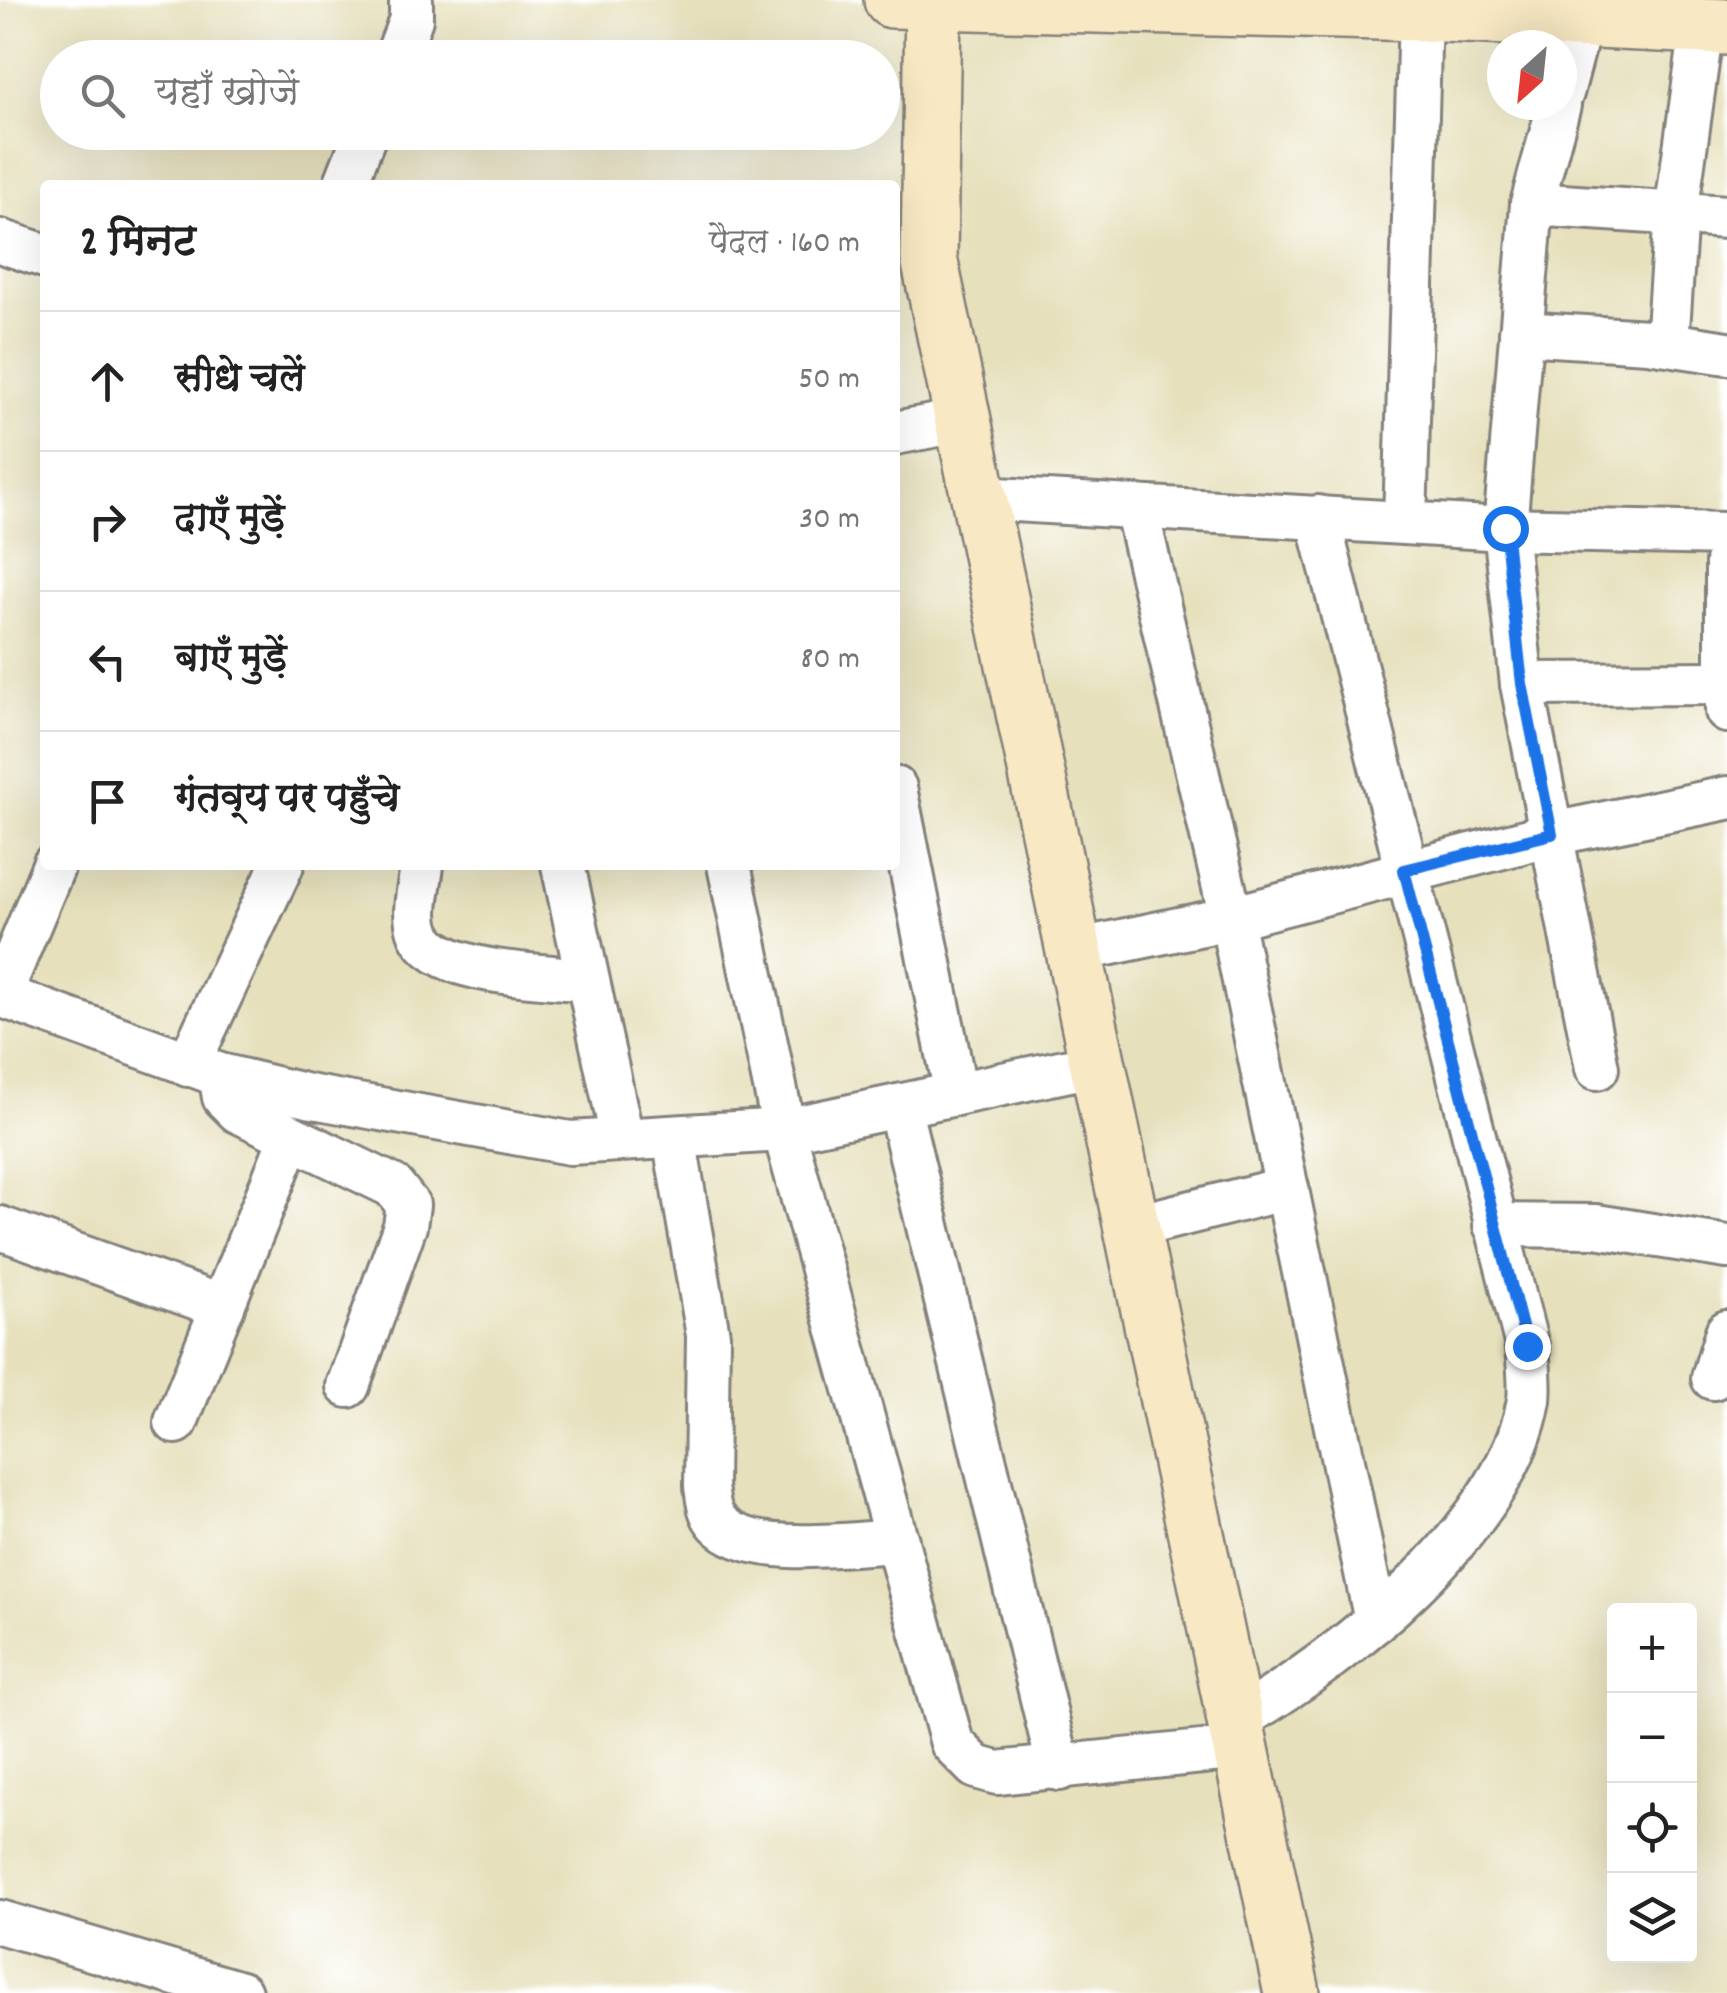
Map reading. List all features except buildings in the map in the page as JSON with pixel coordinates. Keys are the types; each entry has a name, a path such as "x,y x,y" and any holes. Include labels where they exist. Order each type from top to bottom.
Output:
{"street":[{"path":"403,40 411,19 410,0"},
{"path":"1292,1993 964,420 912,258 920,1 1420,14 1715,27 1676,214 1667,343"},
{"path":"1405,523 1420,14"},
{"path":"1577,36 1581,21"},
{"path":"1555,120 1532,204 1505,528 1522,684 1596,1068"},
{"path":"346,180 359,150"},
{"path":"1532,204 1727,217"},
{"path":"0,242 40,254"},
{"path":"1521,334 1667,343 1727,353"},
{"path":"900,432 964,420"},
{"path":"980,498 1505,528 1727,534"},
{"path":"1136,507 1232,918 1376,1620"},
{"path":"729,870 784,1130 952,1743 962,1758 997,1772 1059,1769 1238,1734 1436,1566 1488,1495 1518,1434 1529,1398 1527,1346 1318,518"},
{"path":"1522,684 1726,693 1727,562"},
{"path":"1074,951 1232,918 1552,834 1727,798"},
{"path":"900,813 956,1094"},
{"path":"52,870 0,995 204,1070 308,1096 570,1143 784,1130 1098,1064"},
{"path":"204,1070 280,870"},
{"path":"421,870 416,912 419,933 442,958 586,980"},
{"path":"564,870 622,1138"},
{"path":"204,1070 230,1104 290,1140 392,1186 408,1204 348,1386"},
{"path":"899,1106 1059,1769"},
{"path":"674,1137 708,1335 706,1486 710,1510 719,1524 736,1535 776,1545 897,1541"},
{"path":"176,1422 290,1140"},
{"path":"1132,1227 1288,1188"},
{"path":"1496,1225 1596,1226 1727,1248"},
{"path":"0,1228 222,1307"},
{"path":"1713,1378 1727,1332"},
{"path":"0,1922 240,1993"}],"route":[{"path":"1505,528 1522,684 1552,834 1404,870 1527,1346"}]}
